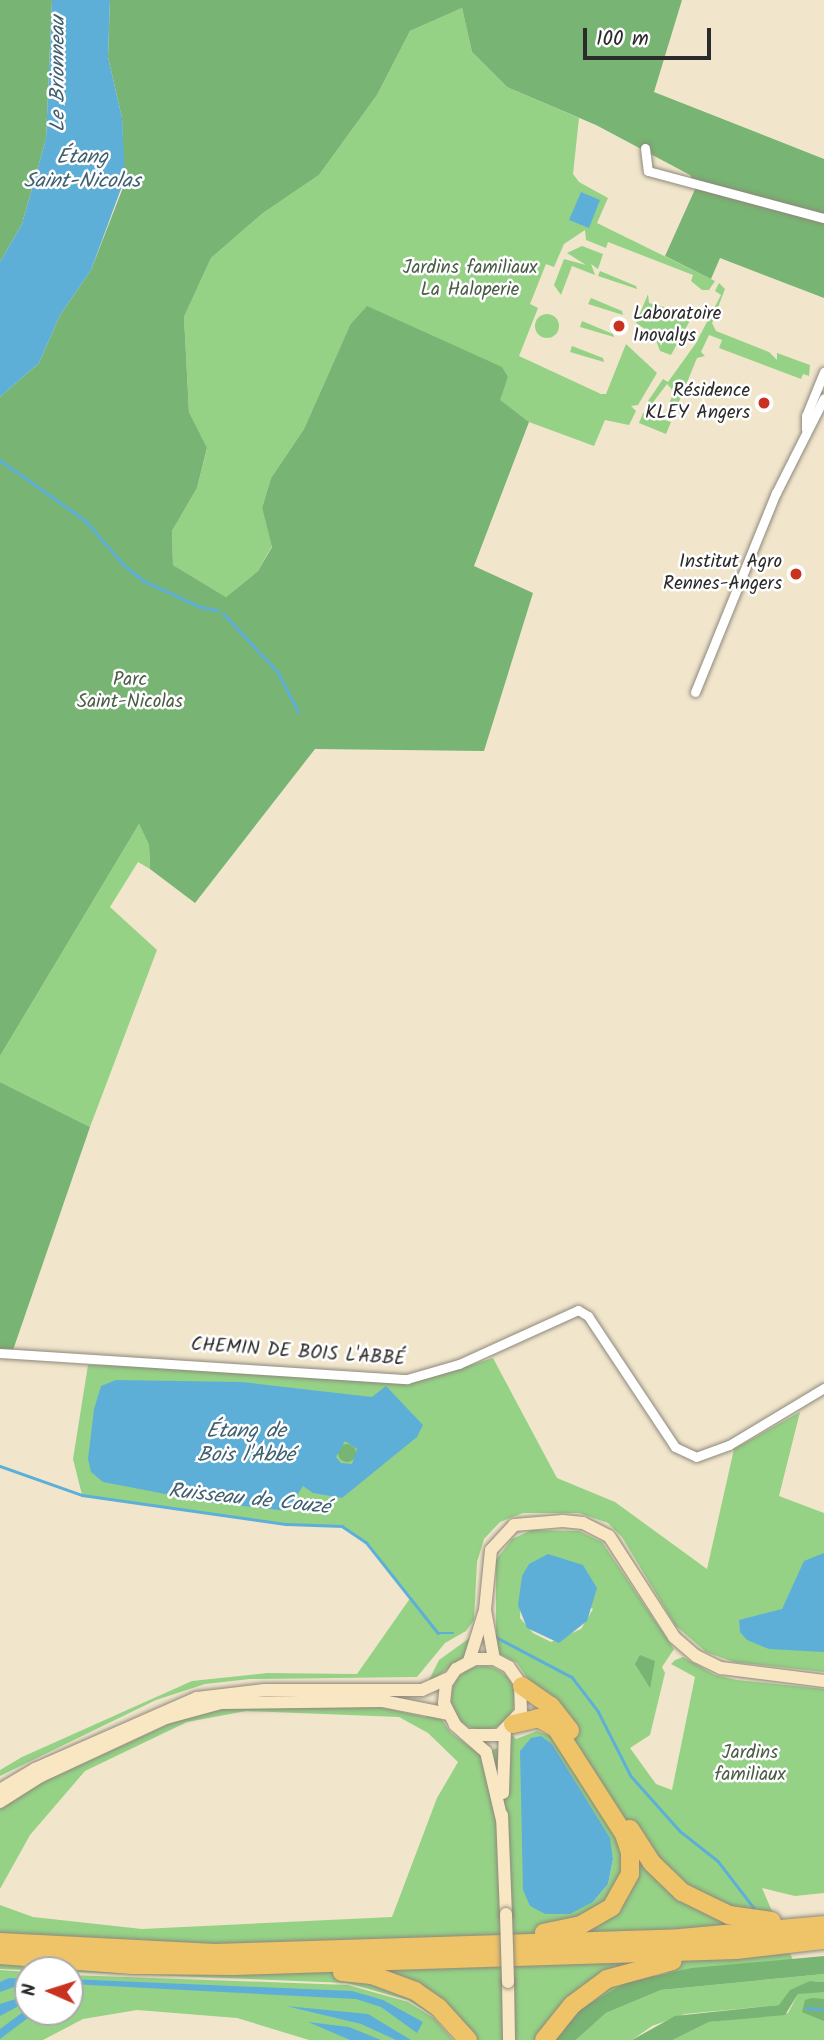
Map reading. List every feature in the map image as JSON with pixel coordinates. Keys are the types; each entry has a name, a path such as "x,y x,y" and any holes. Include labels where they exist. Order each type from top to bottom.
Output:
{"highway":[{"path":"522,1686 557,1712 641,1848 682,1892 743,1919 824,1923"},
{"path":"425,1947 581,1925 612,1907 630,1874 624,1834 556,1728 538,1718 509,1727"},
{"path":"0,1942 175,1953 681,1938 824,1923"},
{"path":"544,2040 572,2005 607,1979 654,1963 824,1940"},
{"path":"234,1966 736,1950"},
{"path":"0,1955 133,1965 234,1966 352,1972 386,1979 426,1998 468,2040"}],"street":[{"path":"645,148 648,171 824,218"},
{"path":"806,429 806,416 824,372"},
{"path":"695,692 806,429 824,398"},
{"name":"CHEMIN DE BOIS L'ABBÉ","path":"0,1353 407,1379 459,1364 578,1310 589,1316 675,1447 691,1457 707,1455 824,1388"},
{"path":"494,1659 485,1610 486,1566 491,1550 505,1532 529,1521 583,1523 599,1528 619,1548 674,1637 696,1656 721,1668 824,1681"},
{"path":"0,1790 35,1769 197,1698 265,1690 422,1690 449,1678 469,1661 485,1610"},
{"path":"469,1661 494,1659 512,1670 522,1686 523,1705 509,1727 502,1821 509,2040"},
{"path":"447,1714 444,1696 449,1678"},
{"path":"0,1802 41,1776 166,1718 221,1703 383,1701 447,1714 469,1735 491,1761 502,1821"},
{"path":"469,1735 486,1737 509,1727"}],"green space":[{"path":"0,0 52,0 46,139 22,224 0,262"},
{"name":"Parc Saint-Nicolas","path":"110,0 682,0 654,92 824,159 824,298 720,258 711,279 665,256 696,187 690,175 596,125 507,87 472,52 462,8 410,31 377,95 319,175 263,213 211,258 184,317 189,412 207,448 197,488 172,531 173,565 226,597 258,571 272,547 262,508 271,478 304,429 350,325 367,306 502,367 508,377 500,400 529,422 474,566 533,593 484,751 315,749 195,903 150,869 149,845 139,824 0,1056 0,397 39,363 60,315 91,270 124,185 122,118 108,57"},
{"name":"Jardins familiaux La Haloperie","path":"462,8 472,52 507,87 579,118 573,174 579,182 608,198 597,223 715,281 709,290 702,290 691,281 693,275 608,242 606,248 586,240 585,230 564,244 554,267 546,264 530,304 538,308 519,356 601,394 606,394 626,344 657,373 638,405 631,406 636,411 629,425 605,420 594,446 529,422 499,400 508,377 350,325 304,429 271,478 262,508 272,546 258,571 226,597 173,565 172,531 197,488 207,449 189,412 184,317 211,258 263,213 319,175 377,95 410,31"},
{"path":"582,246 603,254 598,269 591,264 595,275 572,266 561,295 554,285 564,259 586,265 567,253"},
{"path":"600,271 636,286 637,289 598,276"},
{"path":"719,283 725,289 712,323 716,331 769,352 777,360 777,353 810,365 809,376 803,374 801,379 719,348 722,340 709,335 701,352 705,356 697,358 674,414 666,411 674,392 667,384 651,405 648,401 663,379 668,382 696,343 721,295 715,291"},
{"path":"648,294 649,303 693,315 671,355 660,351 654,335 636,323"},
{"path":"591,298 622,311 623,315 588,304"},
{"path":"547,314 556,317 559,326 556,335 547,338 538,335 535,326 538,317"},
{"path":"582,321 613,334 614,337 580,327"},
{"path":"572,346 603,358 604,362 570,352"},
{"path":"643,413 671,422 666,434 639,423"},
{"path":"139,824 149,845 150,869 138,862 110,907 157,950 90,1127 0,1082 0,1056"},
{"path":"0,1082 90,1127 12,1353 0,1350"},
{"path":"493,1358 557,1478 615,1502 707,1569 734,1449 800,1412 779,1496 824,1513 824,1672 734,1662 706,1652 675,1625 622,1537 608,1523 579,1513 523,1513 500,1522 484,1539 477,1562 474,1620 466,1631 445,1643 417,1677 250,1679 205,1684 156,1700 0,1776 0,1770 22,1757 192,1681 267,1673 357,1674 411,1597 366,1542 338,1525 301,1526 82,1495 73,1459 88,1365 188,1366 387,1383 430,1378"},
{"path":"347,1444 355,1449 356,1453 351,1461 347,1462 339,1457 338,1453 343,1445"},
{"name":"Jardins familiaux","path":"532,1530 579,1531 602,1542 674,1649 662,1667 665,1673 650,1735 630,1748 656,1784 672,1790 695,1677 671,1664 675,1660 683,1657 715,1675 737,1680 824,1689 824,1893 795,1896 762,1888 793,1960 657,1974 554,2040 456,2040 435,2017 408,2000 347,1983 84,1972 84,1956 14,1956 14,1970 0,1969 0,1905 33,1917 142,1929 392,1917 437,1798 458,1762 428,1733 399,1717 246,1711 187,1722 85,1771 30,1835 0,1889 0,1809 41,1783 171,1723 230,1707 374,1706 426,1717 427,1713 440,1717 451,1733 480,1754 507,1745 512,1735 516,1739 537,1731 553,1737 565,1710 532,1685 517,1663 498,1653 496,1560 512,1539","holes":["522,1576 593,1609 581,1629 551,1642 533,1633 520,1618","540,1736 552,1744 609,1838 613,1859 608,1884 593,1902"]},
{"path":"471,1637 466,1655 427,1684 439,1660"},
{"path":"640,1655 655,1661 650,1688 635,1664"},
{"path":"483,1666 501,1672 509,1680 515,1698 509,1716 501,1724 483,1730 465,1724 457,1716 451,1698 457,1680 465,1672"},
{"path":"824,1956 824,1974 661,1990 606,2013 576,2040 554,2040 582,2008 627,1982 692,1968"},
{"path":"0,1970 14,1971 14,2026 70,2026 43,2040 0,2040"},
{"path":"824,1974 824,1982 810,1981 779,2005 685,2014 652,2026 632,2040 576,2040 606,2013 661,1990"},
{"path":"84,1976 348,1985 408,2002 434,2018 453,2040 309,2040 237,2018 137,2010 84,2019"},
{"path":"810,1981 824,1982 824,1992 798,1994 785,2015 709,2022 673,2040 632,2040 675,2016 779,2005 790,1990"},
{"path":"809,1990 824,1992 824,2040 673,2040 709,2022 788,2013 798,1994"},
{"path":"824,1999 824,2021 802,2012 805,2000"}],"water":[{"name":"Étang Saint-Nicolas","path":"52,0 110,0 108,57 122,118 125,178 91,270 60,315 39,363 0,397 0,262 22,224 46,139"},
{"path":"581,192 600,200 589,228 569,220"},
{"name":"Étang de Bois l'Abbé","path":"116,1380 242,1382 372,1397 386,1386 423,1425 417,1437 342,1498 313,1493 303,1486 287,1511 207,1502 103,1482 91,1472 88,1459 94,1409 101,1386","holes":["345,1441 357,1449 352,1464 341,1463 336,1457"]},
{"path":"824,1553 824,1652 769,1649 747,1640 740,1632 739,1620 782,1609 804,1561"},
{"path":"548,1554 583,1565 597,1588 587,1621 559,1643 527,1628 518,1605 522,1576 529,1564"},
{"path":"541,1736 552,1744 610,1838 613,1859 608,1884 593,1902 570,1914 545,1914 530,1906 523,1890 520,1751 531,1738"},
{"path":"14,1978 14,1987 0,1992 0,1982"},
{"path":"84,1980 352,1991 383,2000 423,2022 417,2033 381,2007 356,1999 84,1985"},
{"path":"14,2000 14,2008 0,2016 0,2004"},
{"path":"286,2006 368,2014 411,2040 396,2040 361,2024"},
{"path":"14,2019 14,2026 17,2026 0,2039 0,2029"},
{"path":"308,2022 349,2027 381,2040 350,2040"}],"waterway":[{"path":"0,460 86,521 125,566 144,581 201,607 218,610"},
{"path":"223,613 278,672 298,711"},
{"name":"Ruisseau de Couzé","path":"0,1466 82,1495 287,1524 342,1526 366,1542 438,1633 453,1633"},
{"name":"Ruisseau de Couzé","path":"496,1637 572,1677 598,1711 631,1776 680,1831 718,1861 754,1908"},
{"path":"806,2008 824,2009"}],"place":[{"name":"Laboratoire Inovalys","path":"619,326"},
{"name":"Résidence KLEY Angers","path":"764,403"},
{"name":"Institut Agro Rennes-Angers","path":"796,574"}],"water label":[{"name":"Le Brionneau","path":"59,74"}]}
